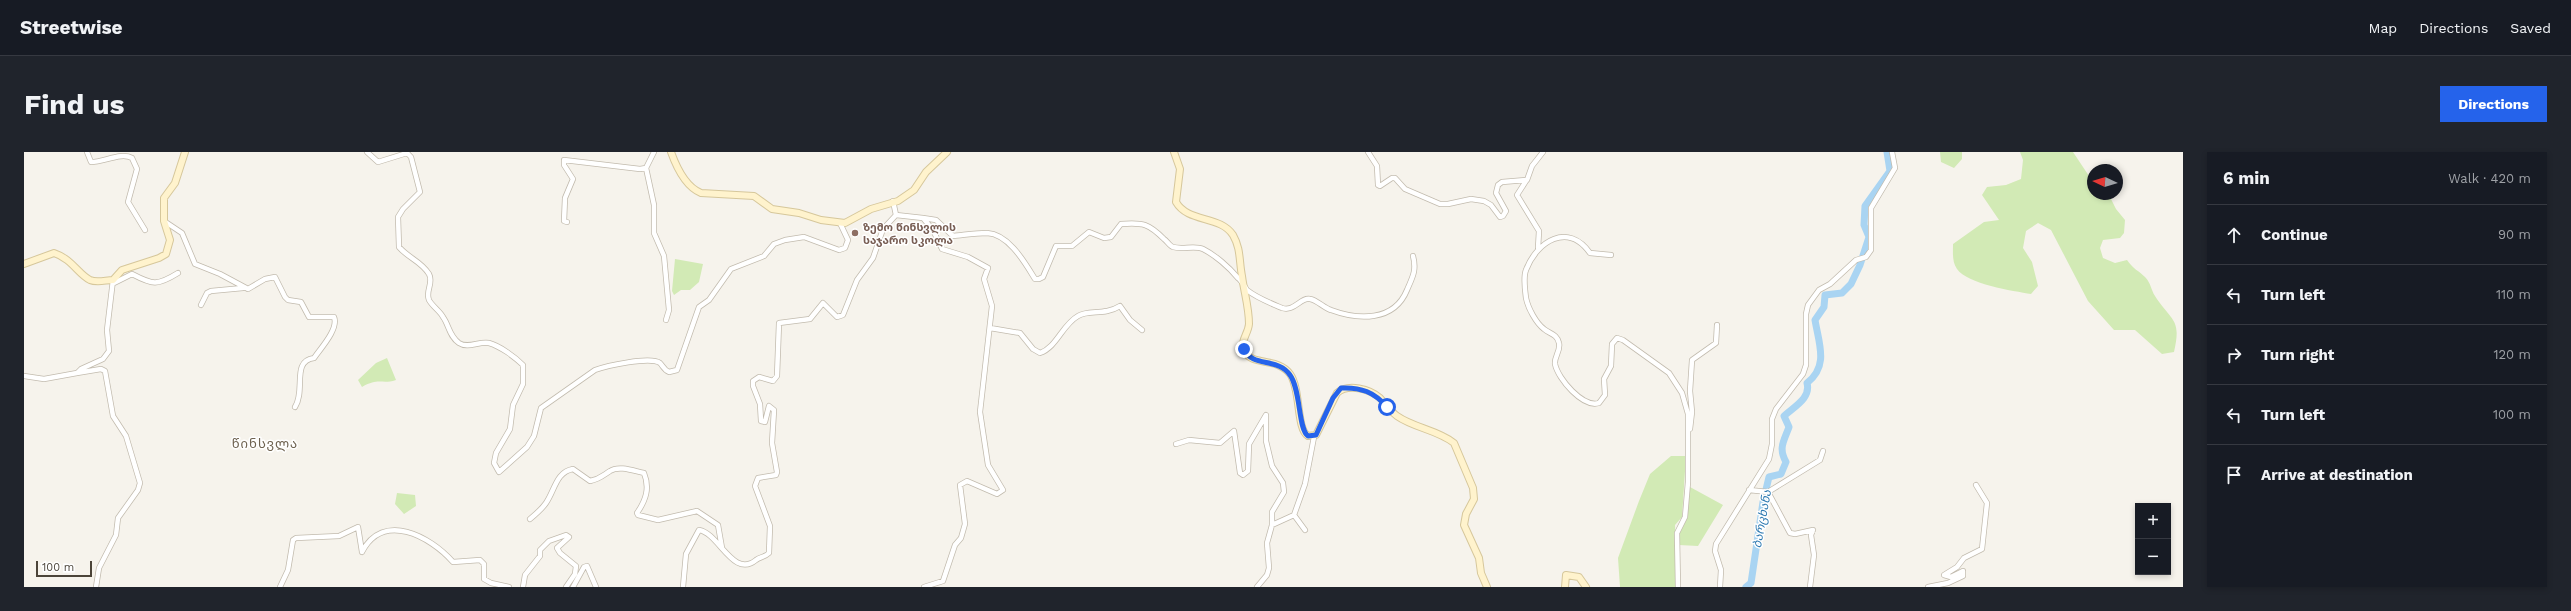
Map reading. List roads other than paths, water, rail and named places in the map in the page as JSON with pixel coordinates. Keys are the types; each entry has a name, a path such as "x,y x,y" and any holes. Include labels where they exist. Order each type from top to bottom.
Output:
{"street":[{"path":"87,152 91,162 100,162 120,156 132,158 137,169 128,202 145,230"},
{"path":"78,373 81,369 103,359 109,351 107,330 113,281 122,270 159,258 166,254 170,240 164,221 164,198 175,183 185,152"},
{"path":"367,152 378,162 401,153 407,153 411,157 420,192 403,209 398,218 399,247 408,257 418,261 428,272 431,280 428,293 429,300 444,317 453,338 459,343 469,346 488,343 517,359 523,365 523,384 513,406 510,429 496,453 494,463 500,472 526,447 534,436 538,414 542,408 595,370 647,360 660,363 669,372 677,370 699,307 709,300 731,269 764,256 774,244 785,240 804,237 839,250 845,248 848,240 840,223"},
{"path":"654,152 646,168 654,205 652,219 654,233 664,256 669,310 666,320"},
{"path":"671,152 680,172 695,191 701,193 754,196 772,209 799,212 822,220 840,223 893,201 914,190 926,172 947,152"},
{"path":"1174,152 1180,169 1176,202 1194,216 1228,230 1239,250 1242,277 1246,288 1249,323 1242,342 1244,349 1247,355 1254,360 1276,363 1290,374 1299,400 1303,429 1306,435 1314,437"},
{"path":"1368,152 1377,166 1378,185 1380,186 1388,180 1395,178 1405,189 1440,204 1448,204 1471,199 1484,201 1491,205 1500,217 1503,216 1506,211 1496,193 1498,185 1502,182 1527,180"},
{"path":"1538,249 1539,232 1517,195 1527,180 1532,166 1543,152"},
{"path":"1720,587 1721,570 1715,551 1716,544 1769,459 1772,444 1772,419 1776,409 1803,374 1806,365 1806,314 1808,305 1819,290 1835,280 1856,260 1866,256 1871,250 1871,208 1895,168 1892,152"},
{"path":"567,222 564,221 563,207 573,179 564,165 564,160 623,168 646,168"},
{"path":"893,201 896,215"},
{"path":"896,215 936,220 953,236 988,233 1000,237 1019,254 1035,279 1040,279 1043,277 1056,246 1072,246 1089,232 1104,238 1112,237 1121,224 1143,224 1152,227 1172,247 1189,249 1201,248 1210,253 1239,278 1246,288 1257,297 1285,308 1297,306 1305,299 1310,299 1331,310 1365,318 1391,310 1402,300 1413,279 1415,264 1413,256"},
{"path":"683,587 686,554 697,532 704,532 730,558 748,566 767,555 770,548 770,526 755,486 758,478 776,475 777,472 772,443 774,410 769,406 767,420 765,422 761,421 759,402 753,386 756,378 773,381 777,376 778,326 783,322 810,319 823,302 837,316 844,315 857,280 873,258 883,229 896,215"},
{"path":"923,218 933,230 942,248 988,268 984,279 992,306 980,412 988,465 1003,490 997,494 967,481 960,485 965,524 961,538 955,545 943,581 924,587"},
{"path":"164,221 182,233 194,263 227,278 243,288"},
{"path":"1611,255 1590,253 1581,243 1557,237 1547,240 1538,249 1525,271 1526,299 1534,317 1544,329 1554,334 1559,343 1555,364 1567,388 1591,404 1599,403 1605,395 1604,379 1611,366 1613,340 1617,338 1623,340 1669,373 1682,393 1688,414 1689,433 1687,501 1685,517 1679,525 1677,538 1678,587"},
{"path":"24,264 54,253 72,263 89,280 96,282 113,281 132,274 149,283 157,284 178,273"},
{"path":"201,305 205,296 211,291 243,288 251,289 265,279 274,277 284,297 288,300 301,302 309,317 331,316 335,320 329,337 314,358 307,359 303,363 300,370 301,395 295,407"},
{"path":"990,328 1020,333 1033,349 1040,353 1047,351 1068,322 1079,314 1106,313 1120,306 1130,320 1142,330"},
{"path":"1689,433 1692,412 1690,391 1692,360 1716,343 1717,325"},
{"path":"24,376 44,379 78,373 105,371 113,416 126,436 140,483 138,490 118,518 116,535 99,568 96,587"},
{"path":"1272,525 1294,515 1305,484 1314,437 1337,393 1341,388 1352,388 1368,391 1379,397 1397,416 1454,443 1473,488 1474,499 1466,514 1464,525 1479,558 1481,573 1487,587"},
{"path":"1176,444 1190,440 1220,443 1234,431 1238,466 1240,473 1243,475 1248,471 1251,440 1266,415 1266,441 1272,466 1284,487 1283,496 1273,509 1272,525 1267,543 1269,568 1267,575 1257,587"},
{"path":"1749,490 1766,492 1820,460 1823,451"},
{"path":"530,519 545,504 557,480 565,470 573,469 590,481 600,479 610,470 630,469 644,473 648,484 644,501 637,513 638,515 658,520 697,511 718,525 723,550"},
{"path":"1928,587 1948,583 1963,576 1963,571 1951,577 1944,575 1957,567 1964,558 1982,548 1987,503 1976,485"},
{"path":"1766,492 1790,533 1795,534 1813,530 1811,536 1814,555 1810,587"},
{"path":"1294,515 1305,530"},
{"path":"280,587 288,570 293,540 296,538 339,536 347,534 356,527 359,529 359,545 362,552 371,537 384,531 408,530 436,546 453,562 480,560 484,564 484,579 491,583 509,587"},
{"path":"523,587 525,575 540,556 540,550 549,540 566,536 568,537 566,541 557,548 576,566 575,574 566,587"},
{"path":"573,587 584,567 587,566 596,587"},
{"path":"1565,587 1566,575 1571,575 1583,580 1586,587"}],"waterway":[{"name":"ბარცხანა","path":"1746,587 1751,583 1763,502 1769,477 1781,474 1786,462 1782,453 1782,448 1789,427 1784,416 1797,405 1807,393 1807,383 1814,376 1820,362 1821,354 1815,320 1824,307 1825,295 1842,293 1851,284 1860,265 1869,237 1864,225 1865,206 1890,171 1887,152"}],"place":[{"name":"ზემო წინსვლის საჯარო სკოლა","path":"855,233"}],"district":[{"name":"წინსვლა","path":"265,443"}]}
